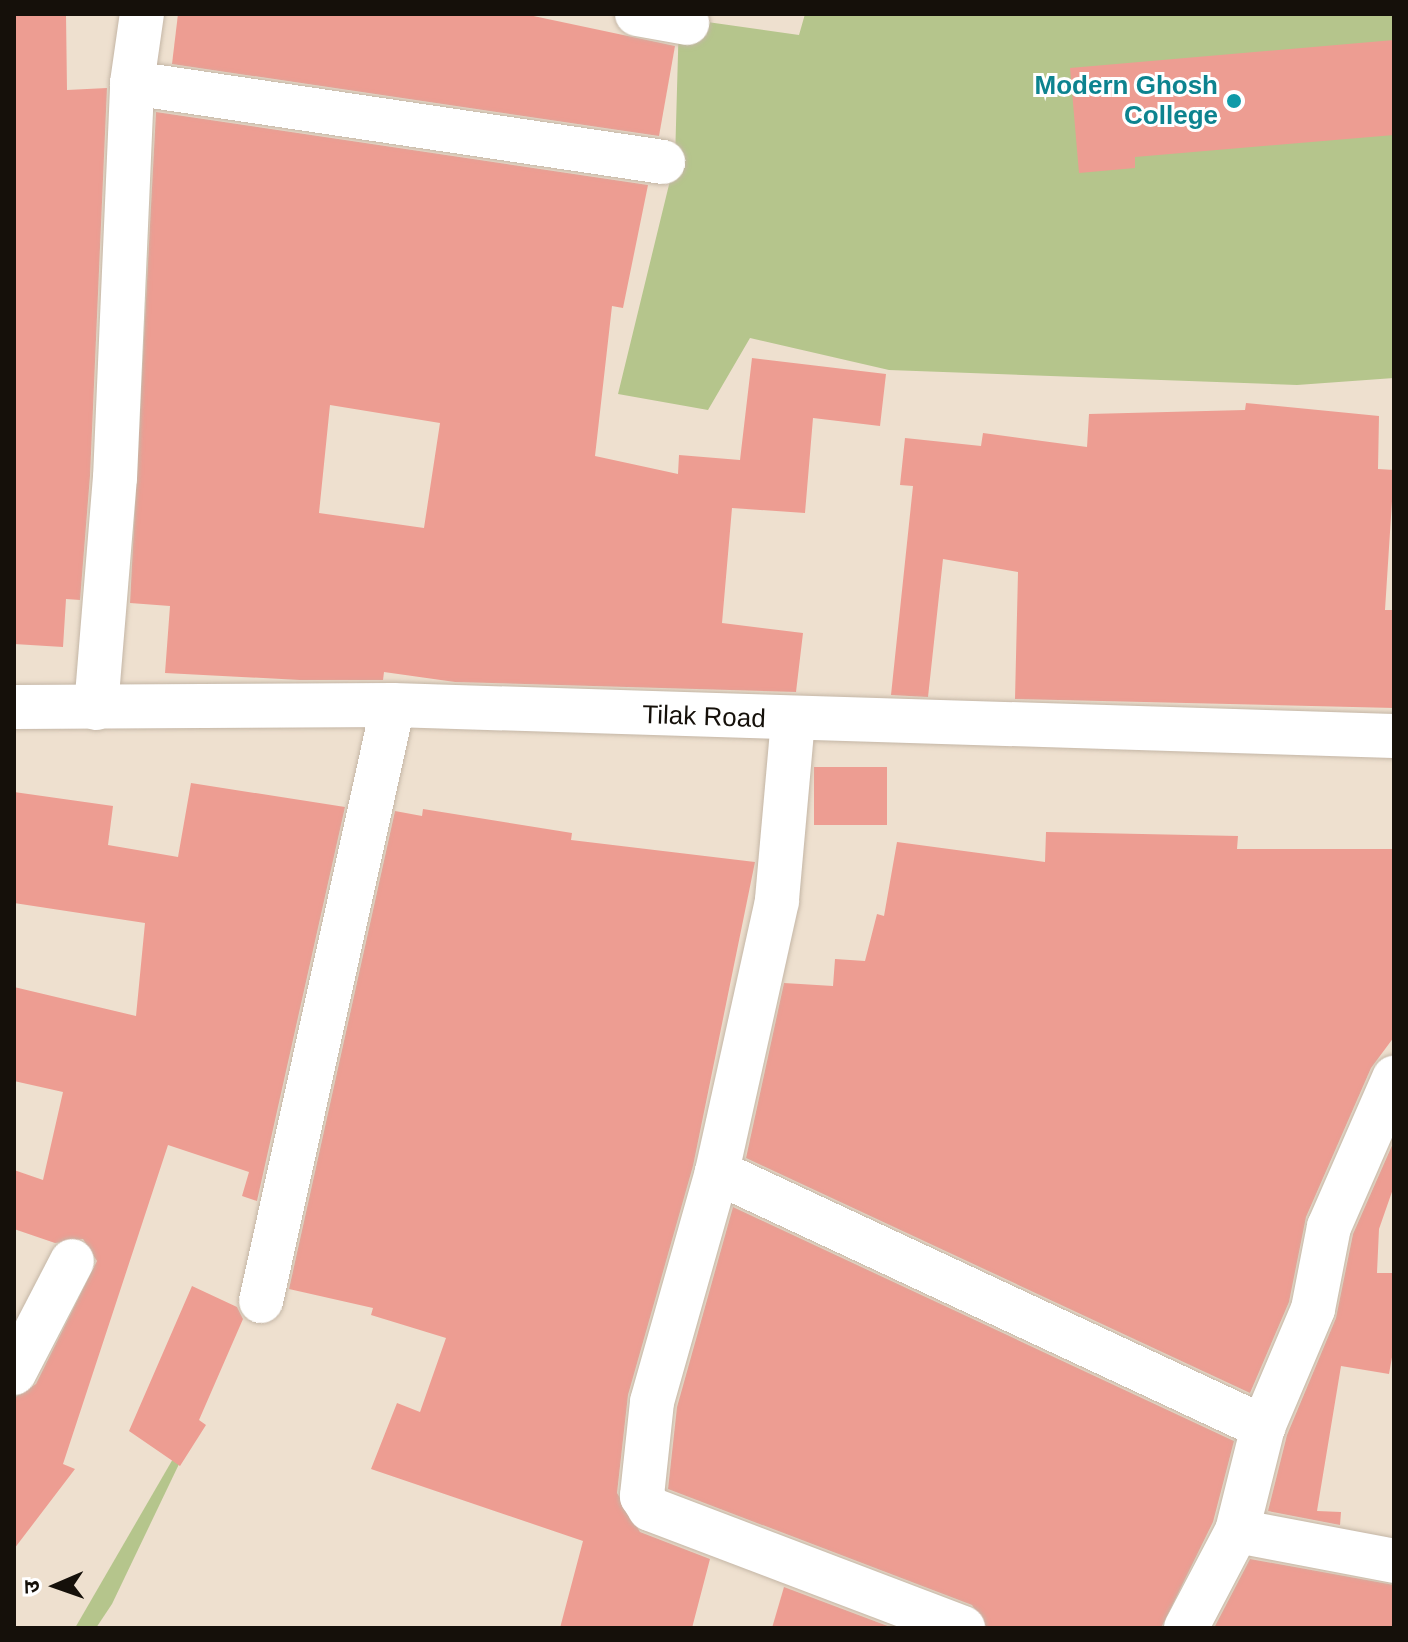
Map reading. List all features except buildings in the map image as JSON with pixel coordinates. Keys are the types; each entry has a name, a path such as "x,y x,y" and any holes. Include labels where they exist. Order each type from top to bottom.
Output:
{"street":[{"path":"96,708 115,478 132,83 142,14"},
{"path":"637,14 687,23"},
{"path":"132,83 663,162"},
{"path":"261,1301 393,705"},
{"name":"Tilak Road","path":"14,707 393,705 793,720 1394,736"},
{"path":"793,720 777,901 717,1172 660,1364 642,1496 650,1509 963,1628"},
{"path":"1186,1628 1237,1531 1263,1427 1313,1309 1329,1227 1394,1078"},
{"path":"717,1172 1263,1427"},
{"path":"14,1373 72,1261"},
{"path":"1237,1531 1394,1561"}],"green space":[{"path":"805,14 1394,14 1394,378 1297,385 889,370 750,338 708,410 618,394 675,160 679,18 799,35"},
{"path":"181,1445 180,1462 112,1604 96,1628 75,1628"}],"place":[{"name":"Modern Ghosh College","path":"1234,101"}]}
